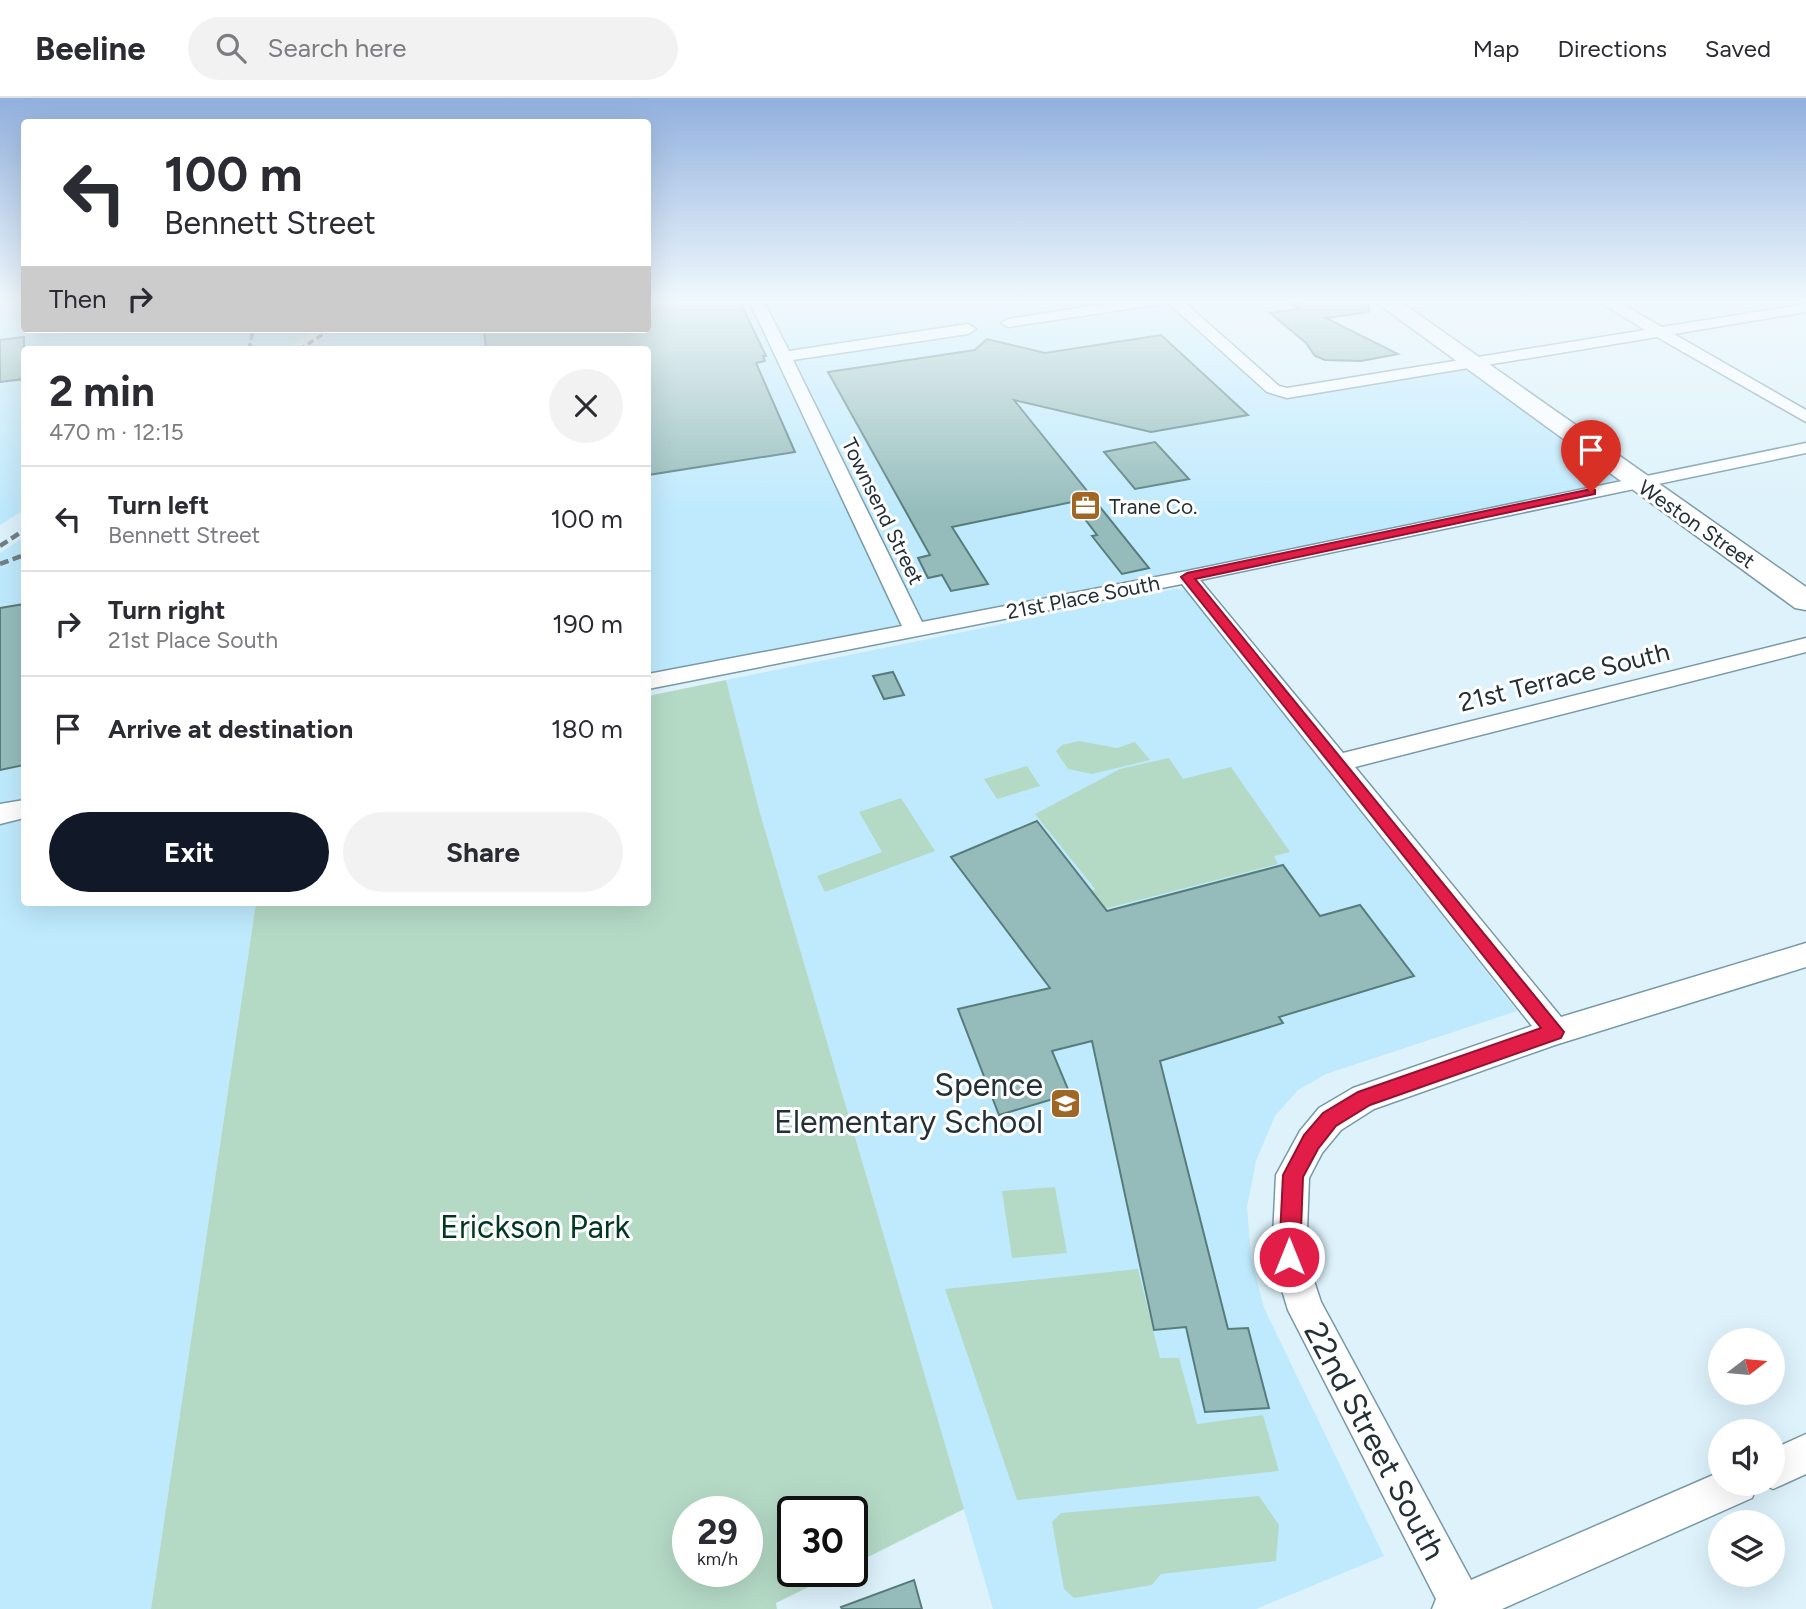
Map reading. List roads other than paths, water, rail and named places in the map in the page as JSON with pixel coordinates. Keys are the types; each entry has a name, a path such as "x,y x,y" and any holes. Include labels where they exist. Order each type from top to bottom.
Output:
{"street":[{"name":"Townsend Street","path":"790,371 914,628"},
{"path":"1252,371 1273,389 1287,393 1426,371"},
{"name":"Weston Street","path":"1483,371 1806,601"},
{"path":"1726,371 1806,417"},
{"name":"21st Place South","path":"651,680 1187,577 1806,448"},
{"path":"1187,577 1555,1032"},
{"name":"21st Terrace South","path":"1336,763 1806,645"},
{"path":"0,814 21,809"},
{"name":"22nd Street South","path":"1458,1607 1306,1310 1289,1257 1293,1175 1311,1142 1329,1119 1364,1098 1555,1032 1806,955"},
{"path":"1785,1464 1806,1454"},
{"path":"1458,1607 1711,1496"}],"railway":[{"path":"0,546 21,532"},
{"path":"0,564 21,556"}],"place":[{"name":"Trane Co.","path":"1086,506"},
{"name":"Spence Elementary School","path":"1066,1103"}],"park label":[{"name":"Erickson Park","path":"535,1227"}]}
